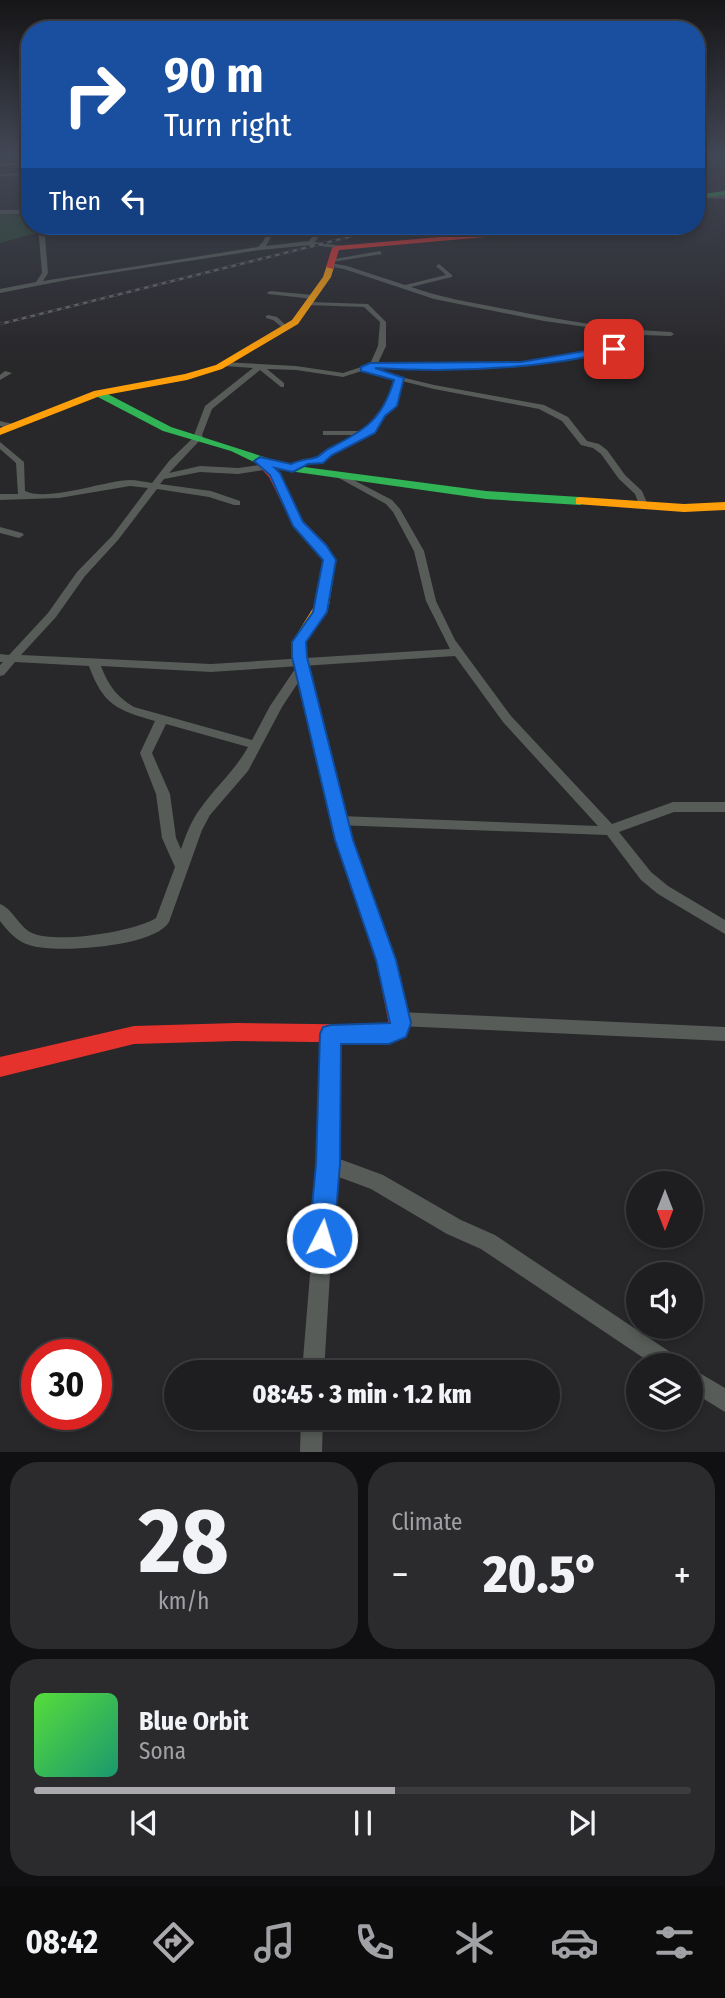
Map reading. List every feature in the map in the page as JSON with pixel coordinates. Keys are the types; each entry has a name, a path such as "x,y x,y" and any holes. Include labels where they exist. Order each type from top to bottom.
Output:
{"street":[{"path":"39,283 45,273 42,235"},
{"path":"260,248 267,241 265,235"},
{"path":"311,243 317,235"},
{"path":"5,428 99,393 197,375 224,364 295,322 327,277 335,249 485,235"},
{"path":"0,291 260,248 311,243 346,247"},
{"path":"331,262 380,253 369,245"},
{"path":"331,262 373,275 400,288 544,319 643,333 671,334"},
{"path":"400,288 450,275 439,266"},
{"path":"0,284 39,283"},
{"path":"270,293 311,301 366,305 383,323 382,346 373,365"},
{"path":"268,317 275,318 286,328"},
{"path":"224,364 343,375 373,365 521,365 627,348"},
{"path":"249,349 260,366 281,385"},
{"path":"0,672 6,658 58,608 80,574 115,538 161,477 198,437 208,408 260,366"},
{"path":"364,369 541,407 557,413 584,443 596,446 604,452 622,477 639,493 643,505"},
{"path":"293,468 306,461 319,461 376,427 381,414 391,406 399,378"},
{"path":"99,393 167,429 198,437 263,464 485,495 684,508 725,506"},
{"path":"326,433 364,433"},
{"path":"0,445 20,461 21,492 28,496"},
{"path":"161,477 200,469 238,471 263,464"},
{"path":"0,1067 134,1035 389,1034 398,1031 400,1018 386,960 340,821 301,666 299,642 320,612 330,560 298,523 277,477 263,464"},
{"path":"341,477 389,502 397,510 419,551 431,601 457,652 508,719 610,830 646,876 663,890 725,928"},
{"path":"0,497 66,495 130,483 211,494 237,503"},
{"path":"0,530 19,535"},
{"path":"6,658 211,668 301,666 457,652"},
{"path":"94,664 108,697 130,710 161,721 256,745"},
{"path":"0,910 24,936 32,940 84,941 147,932 162,922 181,865 205,812 243,768 301,666"},
{"path":"161,721 146,753 163,794 169,838 181,865"},
{"path":"340,821 545,831 610,830 673,807 725,807"},
{"path":"400,1018 725,1034"},
{"path":"314,1360 328,1164 331,1034"},
{"path":"328,1164 376,1182 454,1227 488,1242 654,1353"},
{"path":"703,1386 725,1401"},
{"path":"311,1452 312,1430"}],"green space":[{"path":"0,223 21,223 21,235 30,235 0,243"}],"railway":[{"path":"0,324 357,235"}],"traffic: fast":[{"path":"98,393 167,429 235,449 260,461 289,468 486,495 580,501"}],"traffic: slow":[{"path":"0,432 98,393 187,377 219,367 295,322 327,277 330,267"},
{"path":"580,501 684,508 725,506"},
{"path":"321,546 330,560 322,605 299,642 299,657 344,840 386,959"}],"traffic: jam":[{"path":"330,267 336,248 486,235"},
{"path":"260,461 274,476 297,522 321,546"},
{"path":"0,1067 134,1035 236,1032 389,1034 398,1031 400,1023 386,959"}],"route":[{"path":"322,1238 328,1164 331,1034 389,1034 398,1031 400,1023 386,960 344,840 299,657 299,642 320,612 330,560 292,514 275,473 260,461 293,468 306,461 316,462 376,427 381,414 391,406 399,378 364,369 373,365 521,365 614,349"}]}
